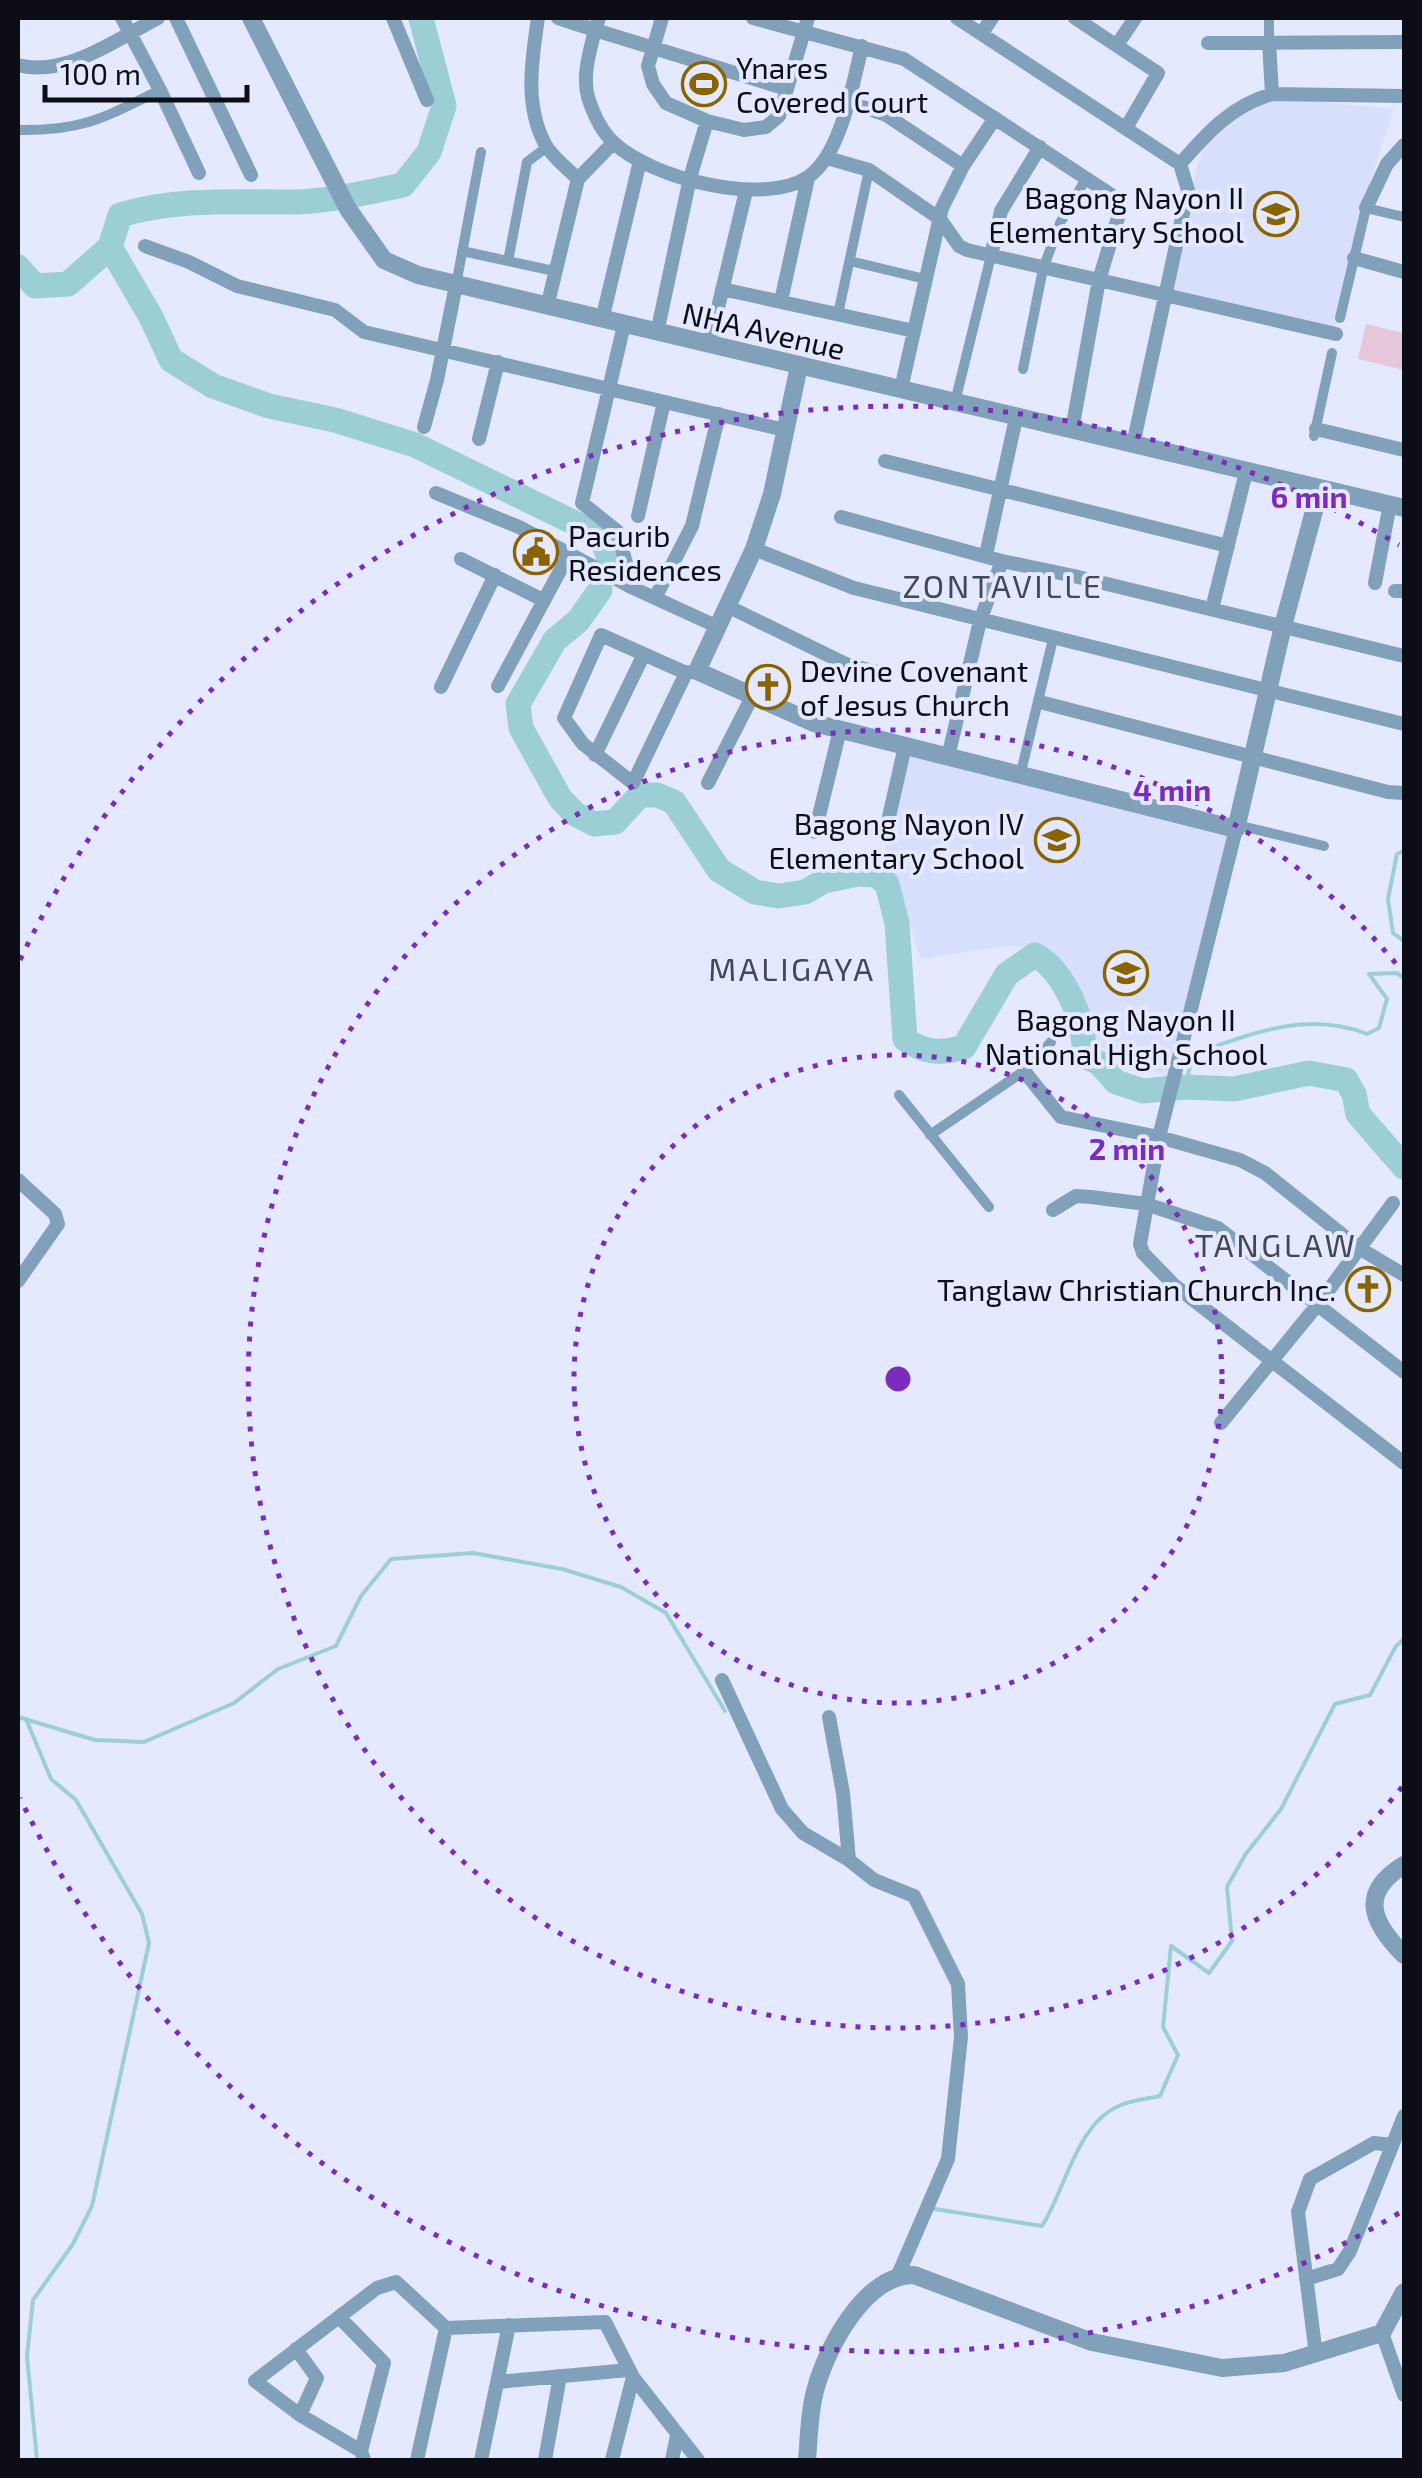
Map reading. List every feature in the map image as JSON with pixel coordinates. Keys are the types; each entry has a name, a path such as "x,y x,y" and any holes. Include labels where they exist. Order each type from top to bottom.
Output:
{"street":[{"path":"122,18 199,173"},
{"path":"18,65 49,69 158,18"},
{"path":"176,18 251,175"},
{"name":"NHA Avenue","path":"251,18 348,209 384,260 418,275 1397,506"},
{"path":"392,18 428,100"},
{"path":"538,18 530,68 534,117 546,147 578,179"},
{"path":"558,18 597,24 653,47 787,89"},
{"path":"662,18 648,66 653,84 666,103 744,130 766,127 779,116 806,25"},
{"path":"753,18 806,25 904,59 1116,198 1120,207 1100,280 1072,430"},
{"path":"957,18 1180,164 1188,190 1133,445"},
{"path":"982,33 992,18"},
{"path":"1075,18 1158,73 1126,128"},
{"path":"1116,46 1135,18"},
{"path":"1269,18 1272,94"},
{"path":"597,24 586,63 587,95 613,142 640,161 746,191 779,188 808,178 827,158 848,102 862,46"},
{"path":"1208,43 1404,42"},
{"path":"18,130 54,131 98,122 160,90"},
{"path":"1180,164 1219,120 1272,94 1404,96"},
{"path":"848,102 886,115 963,166"},
{"path":"901,389 940,219 963,166 994,118"},
{"path":"656,332 707,120"},
{"path":"547,306 578,179 613,142"},
{"path":"1340,318 1366,208 1388,164 1404,145"},
{"path":"508,261 528,162 546,147"},
{"path":"955,402 1001,210 1040,147"},
{"path":"424,427 482,152"},
{"path":"827,158 869,170 940,219 960,246 1043,269 1336,334"},
{"path":"602,320 640,161"},
{"path":"838,314 869,170"},
{"path":"1024,369 1043,269 1060,223 1086,177"},
{"path":"781,302 808,178"},
{"path":"708,345 746,191"},
{"path":"1366,208 1404,218"},
{"path":"145,246 237,286 335,310 364,332 785,430"},
{"path":"462,251 554,271"},
{"path":"1354,258 1404,272"},
{"path":"850,260 925,278"},
{"path":"722,289 914,331"},
{"path":"624,325 582,503 617,531 633,588"},
{"path":"1332,353 1315,432 1404,450"},
{"path":"479,439 498,362"},
{"path":"799,366 772,494 754,549 727,606 691,672 633,783 595,755 564,718 600,636 606,635 644,654 691,672 752,696 814,723 1020,776 1324,846"},
{"path":"638,516 664,402"},
{"path":"655,598 692,526 719,414"},
{"path":"986,556 1016,418"},
{"path":"884,461 1228,546"},
{"path":"1212,609 1246,472"},
{"path":"1320,489 1159,1136 1139,1234 1143,1253 1174,1285 1404,1463"},
{"path":"436,493 519,527 633,588 716,626"},
{"path":"1375,583 1397,506"},
{"path":"842,516 1002,562 1404,656"},
{"path":"754,549 854,588 1404,724"},
{"path":"498,686 569,554"},
{"path":"461,560 543,600"},
{"path":"948,757 980,621 1002,562"},
{"path":"441,687 495,575"},
{"path":"727,606 848,665 882,672"},
{"path":"1020,776 1053,639"},
{"path":"595,755 644,654"},
{"path":"708,783 752,696"},
{"path":"1040,702 1404,793"},
{"path":"816,832 840,730"},
{"path":"886,830 905,746"},
{"path":"930,1134 1024,1070 1052,1042"},
{"path":"1024,1070 1061,1116 1159,1136 1240,1160 1265,1173 1358,1248 1404,1275"},
{"path":"899,1095 989,1207"},
{"path":"18,1180 55,1214 58,1224 18,1281"},
{"path":"1053,1210 1076,1196 1146,1204 1218,1228 1404,1372"},
{"path":"1221,1423 1319,1304 1393,1203"},
{"path":"722,1680 782,1809 803,1833 874,1880 914,1896 958,1984 961,2037 948,2159 898,2275"},
{"path":"829,1716 844,1793 849,1860"},
{"path":"1404,1865 1378,1887 1375,1908 1381,1931 1404,1955"},
{"path":"1306,2278 1338,2269 1350,2251 1404,2116"},
{"path":"1316,2355 1298,2212 1310,2179 1374,2143 1392,2145"},
{"path":"807,2460 814,2395 824,2360 853,2313 884,2282 898,2275 914,2275 1092,2342 1222,2368 1284,2364 1382,2333 1404,2292"},
{"path":"339,2317 384,2363 363,2456 255,2381 377,2288 396,2282 446,2328 605,2322 631,2374 698,2460"},
{"path":"481,2460 509,2326"},
{"path":"416,2460 446,2328"},
{"path":"1382,2333 1404,2395"},
{"path":"296,2350 317,2378 300,2415"},
{"path":"498,2382 631,2374"},
{"path":"612,2460 631,2374"},
{"path":"545,2460 560,2376"},
{"path":"672,2460 677,2436"}],"shaded area":[{"name":"Bagong Nayon II Elementary School","path":"1269,97 1394,109 1367,191 1335,331 1171,293 1189,223 1195,173 1208,134"},
{"path":"1366,324 1404,333 1404,370 1358,359"},
{"path":"907,754 1230,833 1166,1076 1102,1048 1051,958 1014,945 921,959 885,846"}],"waterway":[{"path":"18,267 35,286 68,284 110,247 120,215 142,210 208,202 309,201 403,185 429,152 444,106 421,18"},
{"path":"110,247 171,360 213,386 269,406 335,420 415,445 585,528 604,545 611,563"},
{"path":"600,590 578,621 555,640 518,704 521,728 560,798 575,814 594,824 615,822 640,795 657,795 674,802 719,870 755,892 778,896 805,892 824,881 858,874 876,875 887,884 897,923 905,1039 926,1050 964,1047 1007,974 1035,955 1056,973 1072,999 1084,1056 1099,1063 1116,1082 1143,1091 1185,1087 1234,1089 1309,1073 1346,1080 1358,1114 1404,1167"},
{"path":"1404,851 1397,854 1388,899 1393,933 1404,941"},
{"path":"1185,1087 1193,1054 1258,1033 1322,1024 1367,1034 1379,1028 1387,999 1369,974 1397,973 1404,978"},
{"path":"18,1717 95,1740 144,1742 234,1703 278,1669 336,1646 361,1596 391,1559 473,1553 562,1569 621,1587 666,1613 725,1711"},
{"path":"935,2209 1042,2226 1093,2126 1121,2105 1160,2096 1178,2055 1163,2027 1171,1946 1209,1973 1232,1941 1227,1887 1245,1855 1281,1809 1335,1704 1370,1695 1396,1646 1404,1639"},
{"path":"26,1719 51,1779 76,1800 142,1914 149,1943 92,2206 73,2244 33,2300 27,2356 37,2460"}],"place":[{"name":"Ynares Covered Court","path":"704,84"},
{"name":"Bagong Nayon II Elementary School","path":"1276,214"},
{"name":"Pacurib Residences","path":"536,552"},
{"name":"Devine Covenant of Jesus Church","path":"768,687"},
{"name":"Bagong Nayon IV Elementary School","path":"1057,840"},
{"name":"Bagong Nayon II National High School","path":"1126,973"},
{"name":"Tanglaw Christian Church Inc.","path":"1368,1289"}],"district":[{"name":"ZONTAVILLE","path":"1003,585"},
{"name":"MALIGAYA","path":"792,968"},
{"name":"TANGLAW","path":"1276,1244"}]}
